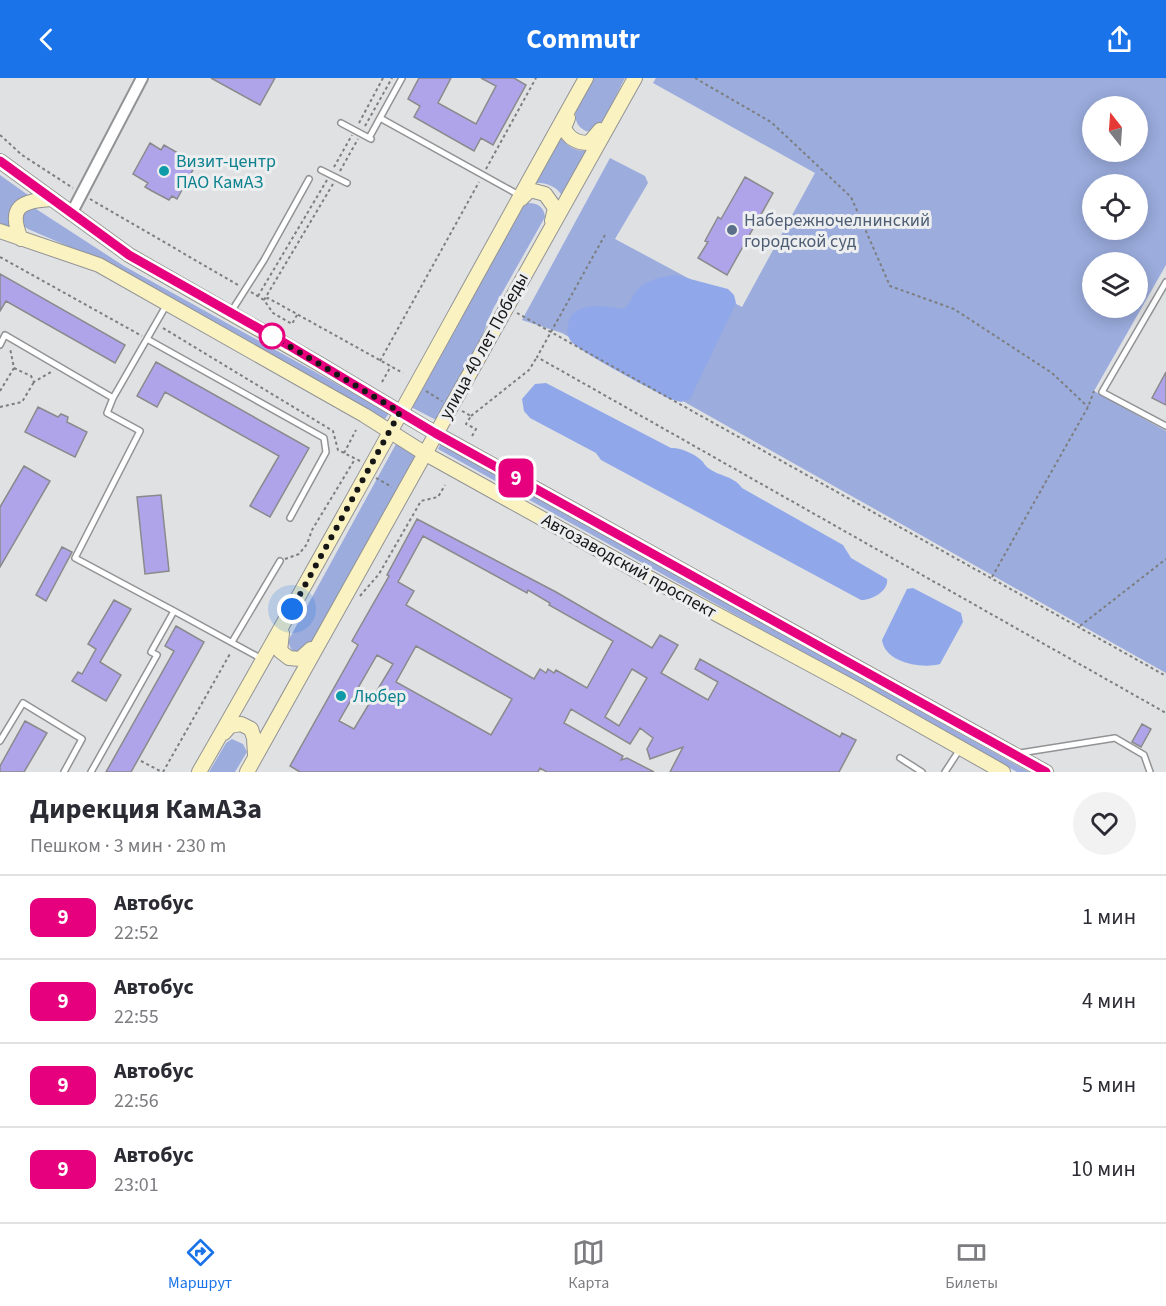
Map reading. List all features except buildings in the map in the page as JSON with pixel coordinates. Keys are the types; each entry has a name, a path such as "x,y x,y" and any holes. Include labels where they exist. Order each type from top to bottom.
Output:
{"street":[{"path":"71,214 142,78"},
{"path":"199,772 264,660 586,78"},
{"name":"улица 40 лет Победы","path":"247,772 635,78"},
{"path":"576,96 564,128 573,140 589,142 613,116"},
{"name":"Автозаводский проспект","path":"0,161 129,255 231,312 435,433 1046,772"},
{"path":"513,208 530,190 545,194 555,208 550,228"},
{"path":"21,239 15,220 19,208 31,201 51,199"},
{"name":"Автозаводский проспект","path":"0,231 99,265 390,431 424,453 1003,772"},
{"path":"284,622 279,641 280,651 289,658 300,659 319,642"},
{"path":"214,747 230,726 241,724 251,729 255,758"},
{"path":"988,763 1002,757 998,746"}],"lane":[{"path":"341,123 370,138 402,78"},
{"path":"380,118 520,196"},
{"path":"321,170 347,183"},
{"path":"231,312 244,288 264,260 309,179"},
{"path":"1166,282 1102,392 1166,426"},
{"path":"167,303 112,398 107,413 141,431 75,558 264,660"},
{"path":"0,345 5,335 112,398"},
{"path":"147,339 324,438 326,452 290,518"},
{"path":"232,642 280,561"},
{"path":"91,772 157,655 151,652 174,610"},
{"path":"0,741 23,703 82,739 65,772"},
{"path":"1013,754 1115,738 1144,755 1150,772"},
{"path":"945,772 961,748"},
{"path":"900,758 922,772"}],"path":[{"path":"258,296 383,78"},
{"path":"264,300 337,178 392,78"},
{"path":"380,361 536,78"},
{"path":"695,78 771,122 851,197 890,286 954,309 1052,373 1088,407"},
{"path":"0,135 22,155 81,194 258,296 264,300 273,313 292,324 297,315"},
{"path":"471,438 476,429 466,423 471,416 529,370 605,235"},
{"path":"0,257 147,339"},
{"path":"264,300 268,298 403,374"},
{"path":"515,311 1166,676"},
{"path":"155,324 333,430 338,450 362,463"},
{"path":"0,391 14,368 8,337"},
{"path":"537,357 1166,712"},
{"path":"0,407 22,402 34,382 52,371 54,365"},
{"path":"382,382 391,366"},
{"path":"14,368 31,376 34,382"},
{"path":"419,387 443,401"},
{"path":"992,577 1088,407 1094,391 1102,392"},
{"path":"462,411 471,416"},
{"path":"344,453 356,430"},
{"path":"280,561 299,554 307,544 312,530 355,459"},
{"path":"371,476 393,487"},
{"path":"356,601 379,574 421,501 438,497 445,485"},
{"path":"1080,626 1166,560"},
{"path":"141,761 163,772 230,654 232,642"}],"shaded area":[{"path":"588,78 625,78 608,112 600,124 590,131 584,130 576,120 579,97"},
{"path":"656,78 1166,78 1166,265 1148,296 1148,252 1082,252 1082,318 1136,318 1094,391 1166,431 1166,673 562,333 522,320 610,158 645,176 648,183 615,239 742,307 815,173 653,83"},
{"path":"560,135 571,148 587,151 562,196 550,185 534,183"},
{"path":"0,175 28,195 15,203 10,227 0,223"},
{"path":"528,203 540,206 545,217 493,309 478,346 438,421 411,407 519,209"},
{"path":"33,207 124,266 389,413 385,419 93,257 28,229 22,222 22,217 24,211"},
{"path":"675,275 728,289 734,295 736,303 690,399 681,402 670,399 586,352 570,340 567,332 570,318 580,309 594,306 623,309 646,283"},
{"path":"546,383 671,448 695,455 712,470 843,545 851,558 887,579 883,591 875,597 861,600 601,460 596,453 530,418 524,411 522,399 535,384"},
{"path":"441,443 1029,772 1017,772 438,449"},
{"path":"396,444 417,457 312,645 297,654 291,649 288,641"},
{"path":"913,588 961,613 963,622 940,664 915,665 897,659 885,648 882,640 907,589"},
{"path":"232,739 243,744 247,752 235,772 209,772 226,743"}],"bus line":[{"name":"9","path":"0,161 129,255 288,345 435,433 1046,772"}],"place":[{"name":"Визит-центр ПАО КамАЗ","path":"164,171"},
{"name":"Набережночелнинский городской суд","path":"732,230"},
{"name":"Любер","path":"341,696"}],"route":[{"path":"272,336 400,412 292,609"}]}
